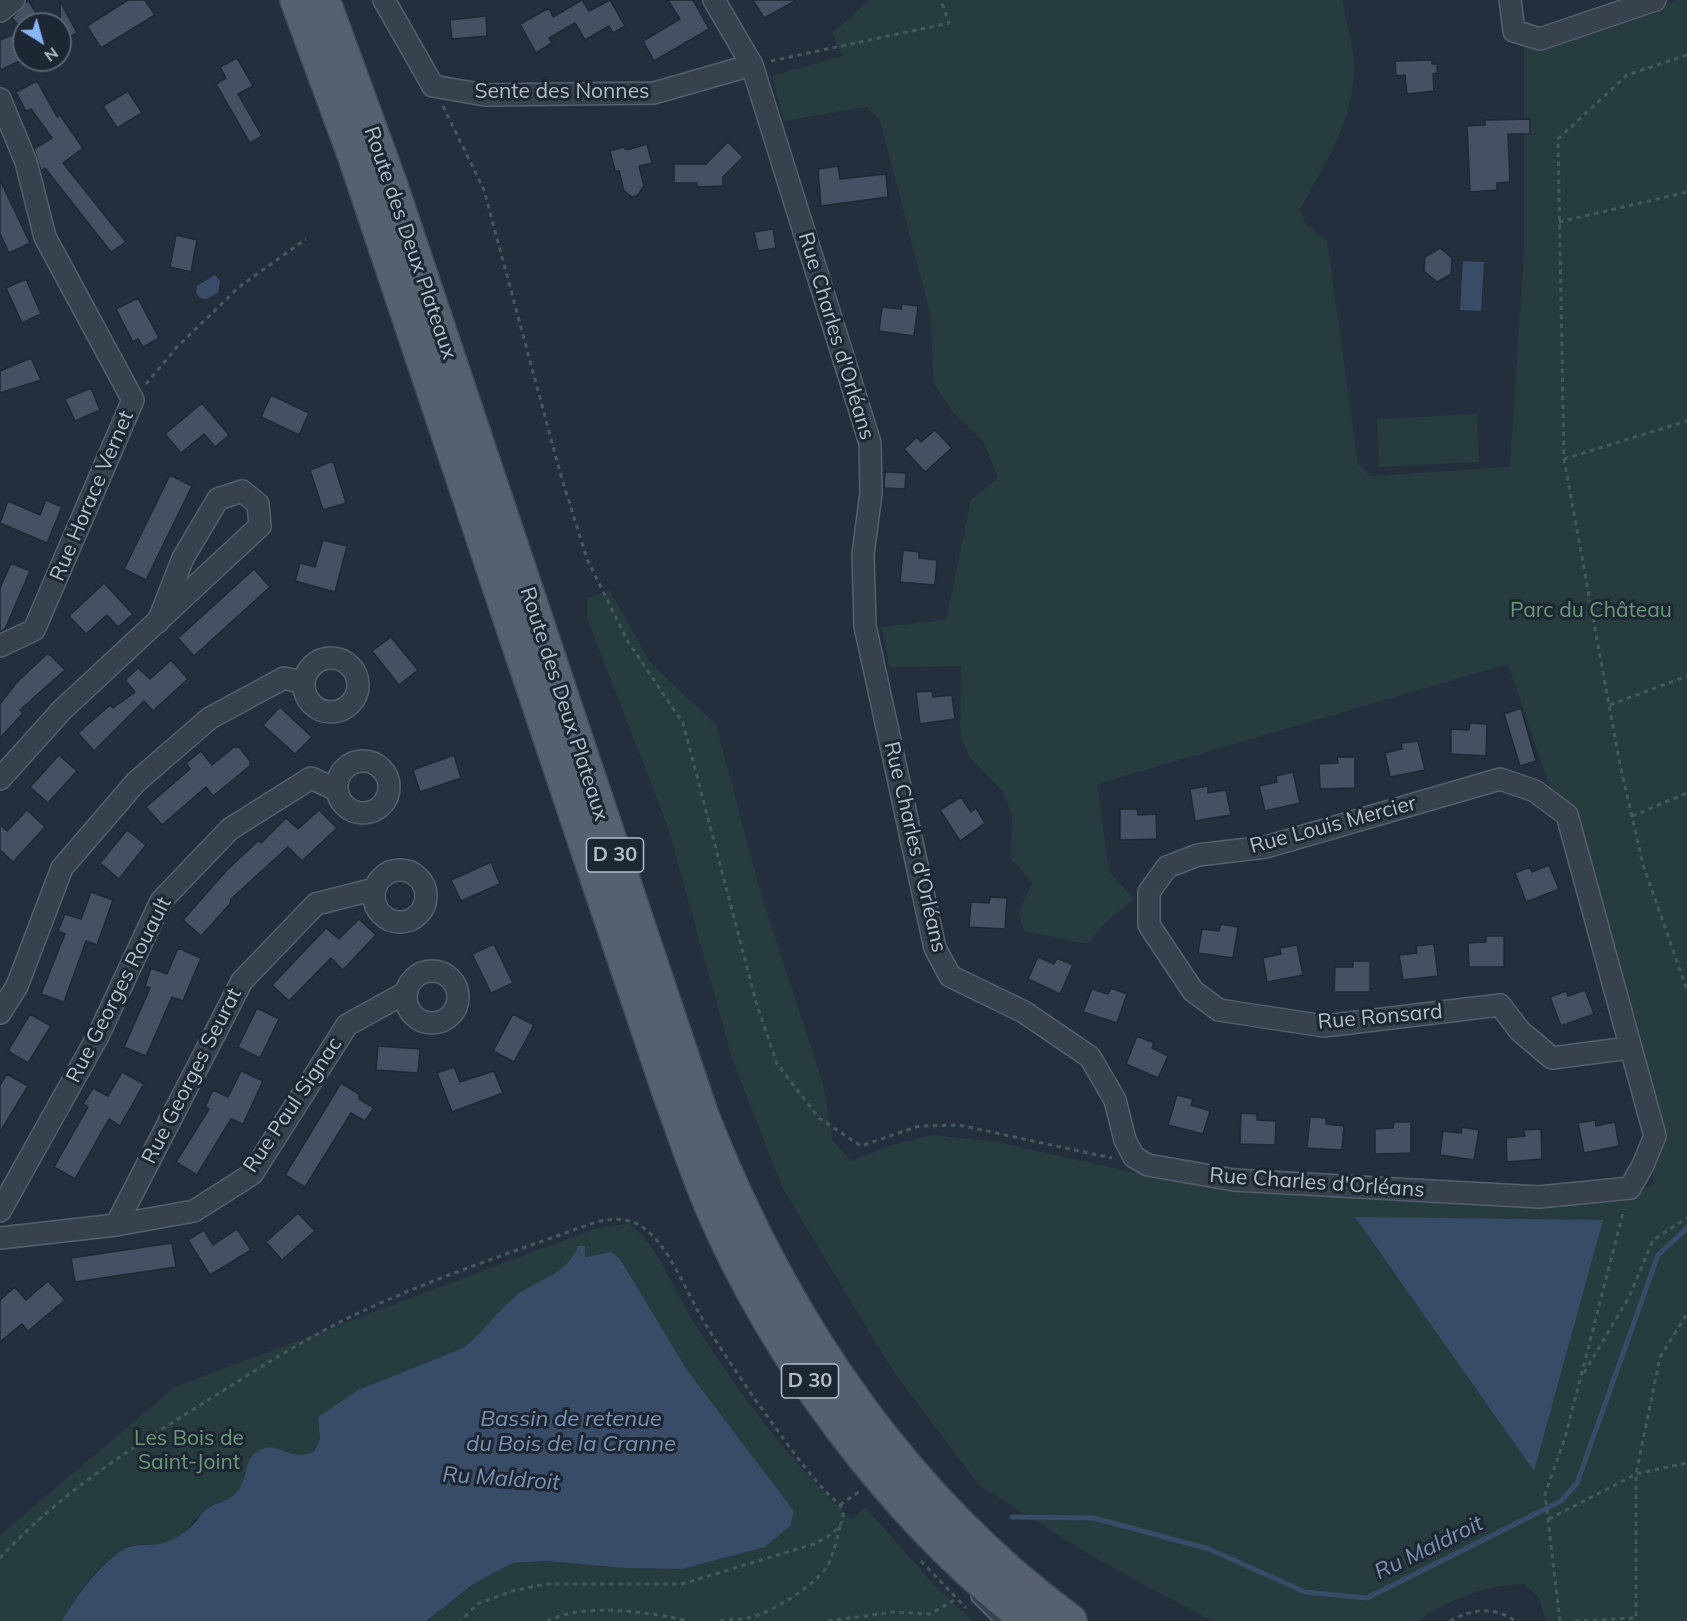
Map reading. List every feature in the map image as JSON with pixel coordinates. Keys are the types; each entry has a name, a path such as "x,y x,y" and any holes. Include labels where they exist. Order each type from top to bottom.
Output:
{"main road":[{"name":"Route des Deux Plateaux","path":"297,0 354,154 494,576 692,1156 711,1205 751,1285 788,1348 836,1418 918,1517 966,1567 1029,1621"},
{"name":"Route des Deux Plateaux","path":"323,0 391,186 702,1116 733,1194 792,1308 871,1424 938,1502 976,1540 1009,1572 1071,1621"}],"street":[{"path":"0,11 14,0"},
{"path":"384,0 433,86"},
{"name":"Rue Charles d'Orléans","path":"714,0 752,65 870,443 871,494 863,554 865,626 935,948 950,976 1024,1012 1090,1057 1115,1100 1125,1140 1134,1157 1148,1165 1234,1180 1539,1197 1630,1188"},
{"path":"1510,0 1514,31 1540,39 1654,0"},
{"name":"Sente des Nonnes","path":"433,86 485,96 654,93 752,65"},
{"name":"Rue Horace Vernet","path":"0,99 26,162 45,237 133,400 34,630 0,646"},
{"path":"0,779 62,710 158,622 260,526 258,504 242,491 218,499 183,558 158,622"},
{"path":"0,1014 17,986 62,868 136,782 210,718 284,678 304,684"},
{"name":"Rue Georges Rouault","path":"0,1211 98,1036 160,901 230,829 311,778 337,790"},
{"name":"Rue Louis Mercier","path":"1149,925 1149,892 1167,867 1198,855 1266,847 1500,779 1526,786 1567,815 1629,1048"},
{"name":"Rue Georges Seurat","path":"116,1225 242,981 316,904 375,889"},
{"name":"Rue Ronsard","path":"1149,925 1193,990 1219,1010 1324,1026 1500,1005 1520,1031 1552,1058 1629,1048"},
{"name":"Rue Paul Signac","path":"0,1238 116,1225 194,1211 252,1173 347,1025 406,992"},
{"path":"1629,1048 1655,1136 1630,1188"}],"lane":[{"path":"836,1418 844,1446 912,1530"},
{"path":"966,1587 1001,1621"}],"path":[{"path":"752,65 949,23 941,0"},
{"path":"1687,55 1627,75 1558,139 1564,459 1642,865 1687,990"},
{"path":"433,86 484,190 561,476 587,559 627,640 683,723 756,1002 777,1064 819,1118 861,1146 919,1126 959,1125 1119,1160 1134,1157"},
{"path":"1559,222 1687,192"},
{"path":"133,400 177,347 238,287 306,239"},
{"path":"1564,459 1687,421"},
{"path":"1610,705 1687,675"},
{"path":"1632,816 1687,793"},
{"path":"1560,1621 1545,1494 1565,1438 1630,1188"},
{"path":"1,1556 101,1470 282,1353 348,1318 475,1266 613,1218 626,1219 651,1235 756,1400 806,1471 840,1505 843,1514 829,1565 808,1585 766,1612 747,1619 732,1618 720,1621"},
{"path":"1581,1377 1629,1297 1653,1240 1687,1218"},
{"path":"1575,1621 1636,1618 1636,1474 1660,1358 1687,1314"},
{"path":"1549,1519 1636,1474 1687,1463"},
{"path":"840,1505 862,1490"},
{"path":"461,1621 477,1604 512,1591 546,1584 643,1586 693,1581 814,1544 828,1537 841,1524"},
{"path":"829,1621 894,1612 930,1614 956,1599"},
{"path":"547,1621 594,1611 640,1610 689,1621"},
{"path":"1450,1621 1479,1610 1493,1610 1515,1621"}],"green space":[{"name":"Parc du Château","path":"870,0 1342,0 1354,60 1353,87 1336,142 1300,209 1306,225 1327,240 1358,464 1371,476 1510,467 1524,251 1524,44 1538,49 1678,0 1687,0 1687,1621 1546,1621 1539,1598 1525,1584 1482,1590 1443,1606 1417,1621 1212,1621 1093,1557 979,1485 893,1371 783,1189 732,1058 668,827 587,618 587,598 610,591 650,662 716,725 760,891 823,1084 833,1141 851,1161 892,1145 934,1135 997,1142 1135,1173 1271,1190 1567,1205 1654,1185 1650,1148 1624,1006 1508,664 1097,784 1109,871 1134,899 1104,924 1087,944 1024,931 1019,912 1032,882 1011,859 1012,816 1003,792 969,756 960,734 961,666 889,667 882,627 946,620 971,500 998,478 983,441 953,412 934,384 930,313 880,120 866,107 784,121 772,76 842,56 832,33"},
{"path":"1477,414 1479,462 1379,467 1377,419"},
{"name":"Les Bois de Saint-Joint","path":"629,1223 640,1233 657,1256 692,1319 727,1373 765,1424 807,1474 852,1520 865,1507 938,1589 973,1621 426,1621 473,1584 513,1563 547,1561 675,1570 765,1547 794,1511 687,1370 620,1259 611,1252 585,1257 585,1246 578,1247 569,1264 506,1308 463,1348 358,1390 318,1417 320,1439 314,1452 301,1457 287,1453 245,1472 241,1486 236,1493 204,1510 172,1541 130,1546 116,1554 89,1580 62,1621 0,1621 0,1535 175,1387 594,1229"}],"water":[{"path":"1463,261 1484,262 1481,311 1460,310"},
{"path":"215,275 220,281 218,293 206,299 200,298 196,293 197,286"},
{"path":"1355,1217 1603,1220 1534,1471"},
{"name":"Bassin de retenue du Bois de la Cranne","path":"578,1246 585,1246 585,1257 611,1252 620,1259 687,1370 794,1511 790,1526 765,1547 682,1569 626,1568 547,1561 513,1563 473,1584 426,1621 62,1621 91,1579 110,1559 129,1547 159,1544 172,1539 192,1526 206,1509 235,1494 242,1483 251,1457 256,1452 275,1448 298,1455 314,1452 320,1439 318,1417 358,1390 463,1348 517,1295 560,1270"}],"building":[{"path":"28,0 36,12 17,12"},
{"path":"128,0 145,0 155,15 101,48 87,26"},
{"path":"582,0 589,11 610,0 625,26 613,33 609,26 585,40 575,23 549,38 552,43 536,53 520,24 549,8 553,17"},
{"path":"668,0 693,0 709,29 654,61 643,41 680,19"},
{"path":"753,0 797,0 764,18"},
{"path":"60,1 66,12 60,12"},
{"path":"486,16 487,36 452,39 450,20"},
{"path":"72,24 77,33 72,36"},
{"path":"12,35 12,64 0,70 0,40"},
{"path":"237,58 253,86 238,94 262,136 250,143 216,84 226,78 220,67"},
{"path":"1432,60 1432,64 1437,64 1437,73 1433,74 1434,91 1407,94 1405,75 1396,76 1395,61"},
{"path":"37,81 57,117 60,115 83,148 63,163 126,242 111,252 45,168 41,171 34,149 52,138 31,109 26,111 16,92"},
{"path":"128,91 142,113 117,128 103,106"},
{"path":"1530,119 1530,134 1508,134 1510,182 1497,183 1497,190 1470,192 1467,126 1485,125 1485,120"},
{"path":"728,142 743,157 723,177 723,186 697,187 697,183 674,183 674,164 706,164"},
{"path":"647,144 652,163 639,166 644,186 638,195 632,197 624,191 619,171 615,171 610,151 623,147 627,150"},
{"path":"838,166 840,179 886,174 888,197 821,206 818,169"},
{"path":"0,180 30,243 9,253 0,234"},
{"path":"773,229 776,248 758,251 754,232"},
{"path":"176,235 197,240 191,272 170,267"},
{"path":"1440,248 1452,258 1451,274 1437,282 1424,271 1425,257"},
{"path":"26,279 41,314 22,323 6,288"},
{"path":"138,298 159,338 143,347 138,339 133,342 116,309"},
{"path":"902,304 918,306 914,336 879,331 882,307 901,309"},
{"path":"31,358 41,380 0,393 0,371"},
{"path":"91,388 100,410 75,421 65,399"},
{"path":"271,395 309,413 299,435 261,417"},
{"path":"202,403 229,435 215,447 204,434 181,453 165,434"},
{"path":"935,430 952,448 925,472 904,449 917,437 921,442"},
{"path":"333,461 346,503 323,510 310,470"},
{"path":"885,472 906,473 905,489 884,488"},
{"path":"170,475 192,486 146,580 124,569"},
{"path":"46,500 62,507 47,543 0,523 8,501 40,515"},
{"path":"323,540 347,546 335,592 295,581 300,563 315,567"},
{"path":"903,550 919,552 919,558 937,560 935,585 900,582"},
{"path":"11,563 30,571 5,629 0,632 0,588"},
{"path":"254,569 270,587 194,656 178,638"},
{"path":"104,583 133,614 118,627 107,615 86,634 69,616"},
{"path":"391,637 418,670 399,685 372,651"},
{"path":"48,653 65,670 20,710 23,713 0,738 0,704 17,682"},
{"path":"171,660 188,679 153,711 144,701 94,751 78,733 110,705 113,708 135,692 125,680 138,668 150,679"},
{"path":"932,691 933,697 952,695 955,719 920,724 916,692"},
{"path":"280,707 312,737 295,754 263,725"},
{"path":"1521,708 1536,761 1520,766 1504,714"},
{"path":"1470,723 1487,724 1486,756 1451,754 1451,729 1469,730"},
{"path":"1418,741 1425,770 1390,777 1385,753 1402,749 1401,743"},
{"path":"234,747 239,747 250,761 250,766 213,796 206,787 162,825 146,807 190,769 186,763 201,751 212,765"},
{"path":"59,755 77,771 48,803 30,787"},
{"path":"454,755 461,778 420,792 413,770"},
{"path":"1337,757 1355,757 1355,788 1320,789 1319,764 1338,763"},
{"path":"1293,772 1300,803 1265,811 1259,786 1277,782 1276,776"},
{"path":"1208,786 1208,793 1226,790 1231,815 1195,821 1190,789"},
{"path":"961,797 971,812 976,808 985,823 960,841 940,810"},
{"path":"1120,809 1137,809 1138,815 1156,814 1157,839 1120,840"},
{"path":"27,810 45,827 13,862 0,850 0,825 7,831"},
{"path":"319,810 337,828 302,861 288,847 231,899 230,904 201,936 183,920 227,870 258,841 261,843 286,818 298,829"},
{"path":"127,830 146,845 119,879 100,863"},
{"path":"491,862 500,884 461,901 451,880"},
{"path":"1549,865 1559,889 1526,902 1515,873 1530,867 1532,872"},
{"path":"91,892 113,900 97,945 86,941 64,1002 41,994 65,934 58,931 65,914 81,919"},
{"path":"990,897 1007,898 1005,929 969,927 971,902 989,903"},
{"path":"359,919 376,935 343,970 331,958 289,1001 272,985 326,928 339,939"},
{"path":"1221,924 1238,927 1233,958 1198,953 1202,929 1219,931"},
{"path":"1486,936 1504,936 1504,967 1469,967 1468,943 1486,942"},
{"path":"494,944 513,983 491,993 472,954"},
{"path":"1434,944 1438,976 1403,980 1399,955 1417,953 1416,946"},
{"path":"1297,945 1303,975 1267,982 1263,958 1281,954 1280,948"},
{"path":"178,948 201,958 183,1001 172,997 146,1056 124,1047 150,988 145,986 151,968 167,974"},
{"path":"1038,957 1054,964 1057,958 1073,965 1060,994 1028,979"},
{"path":"1353,961 1370,961 1370,992 1334,992 1335,967 1353,967"},
{"path":"1111,988 1127,994 1117,1023 1083,1012 1092,989 1108,994"},
{"path":"1585,990 1594,1014 1561,1026 1550,997 1566,991 1568,996"},
{"path":"257,1008 279,1019 260,1058 238,1047"},
{"path":"30,1014 51,1026 28,1063 8,1051"},
{"path":"513,1014 534,1025 514,1062 493,1051"},
{"path":"1137,1036 1154,1043 1152,1048 1168,1056 1158,1078 1126,1064"},
{"path":"378,1046 420,1049 418,1073 376,1070"},
{"path":"454,1067 460,1082 494,1071 503,1093 452,1112 437,1073"},
{"path":"241,1071 263,1081 243,1124 231,1119 197,1175 176,1162 209,1109 205,1107 213,1090 228,1097"},
{"path":"122,1072 144,1084 120,1126 109,1119 75,1179 54,1167 88,1107 83,1104 93,1088 108,1096"},
{"path":"7,1074 28,1086 0,1132 0,1085"},
{"path":"341,1083 359,1094 359,1099 374,1108 365,1121 351,1113 305,1187 285,1175"},
{"path":"1177,1095 1193,1099 1191,1105 1210,1111 1203,1134 1168,1125"},
{"path":"1241,1113 1257,1114 1257,1120 1276,1121 1275,1145 1240,1144"},
{"path":"1310,1117 1326,1118 1326,1124 1344,1126 1342,1150 1307,1148"},
{"path":"1595,1120 1596,1126 1615,1122 1619,1146 1584,1153 1578,1123"},
{"path":"1394,1122 1411,1122 1411,1153 1375,1154 1375,1129 1393,1128"},
{"path":"1462,1127 1479,1130 1474,1160 1440,1155 1443,1131 1461,1133"},
{"path":"1541,1129 1542,1159 1507,1162 1506,1138 1525,1136 1524,1130"},
{"path":"298,1213 315,1231 282,1260 266,1242"},
{"path":"237,1229 251,1250 210,1275 188,1240 204,1230 213,1245"},
{"path":"172,1243 176,1267 75,1282 71,1258"},
{"path":"48,1281 65,1300 28,1331 22,1324 0,1342 0,1300 15,1287 26,1300"}],"waterway":[{"name":"Ru Maldroit","path":"1012,1517 1094,1518 1209,1549 1305,1592 1367,1598 1561,1501 1577,1483 1658,1255 1687,1228"}]}
